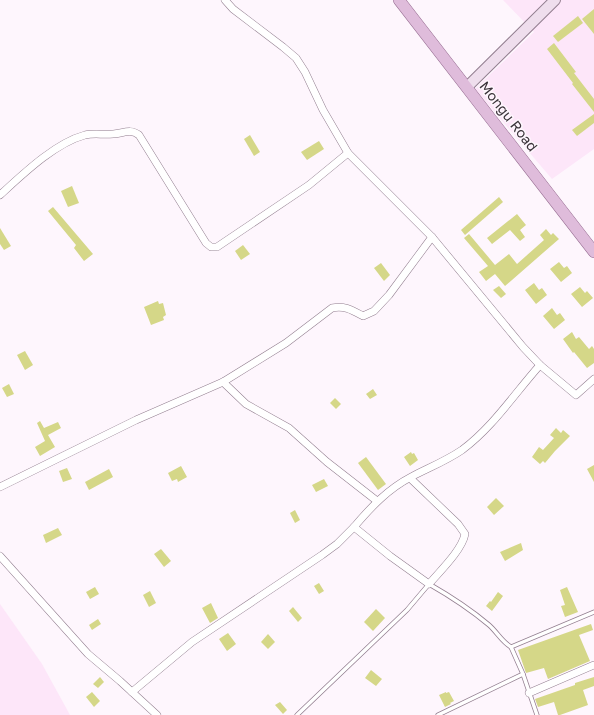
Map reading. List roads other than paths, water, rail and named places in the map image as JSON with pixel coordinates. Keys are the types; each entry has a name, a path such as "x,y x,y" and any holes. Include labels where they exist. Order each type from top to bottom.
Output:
{"main road":[{"name":"Mongu Road","path":"399,0 594,252"}],"street":[{"path":"225,0 233,9 296,58 305,72 323,110 348,154 432,237 523,347 540,365 576,395 594,379"},
{"path":"467,87 555,0"},
{"path":"0,195 32,167 74,139 85,135 112,134 129,131 134,132 139,135 206,243 211,247 216,247 309,185 348,154"},
{"path":"0,487 136,420 223,382 286,343 332,308 345,307 363,316 374,311 389,295 432,237"},
{"path":"132,692 192,642 337,544 377,501 410,478 445,460 462,449 494,419 540,365"},
{"path":"223,382 246,404 289,428 327,462 377,501"},
{"path":"354,527 390,556 429,584 453,555 465,534 458,524 410,478"},
{"path":"0,556 88,654 157,715"},
{"path":"530,692 594,665"}],"lane":[{"path":"297,715 406,610 429,584 466,606 491,626 507,645 511,647 530,692 537,715"},
{"path":"511,647 594,612"},
{"path":"438,715 523,674"}]}
